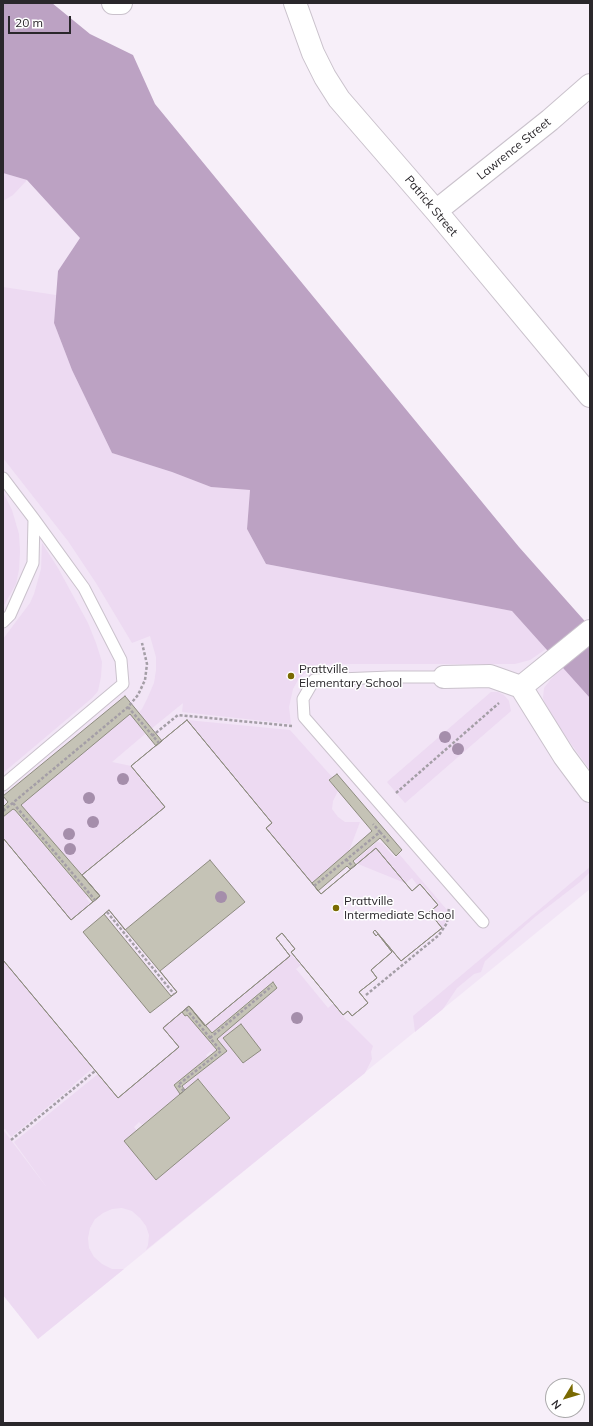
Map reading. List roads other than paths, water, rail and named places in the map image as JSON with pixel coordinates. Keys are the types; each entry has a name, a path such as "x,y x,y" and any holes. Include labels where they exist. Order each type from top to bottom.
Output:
{"street":[{"path":"113,3 121,3"},
{"name":"Patrick Street","path":"295,3 313,53 325,77 339,99 436,211 590,396"},
{"name":"Lawrence Street","path":"436,211 550,120 590,85"},
{"path":"513,693 590,631"},
{"path":"444,677 490,676 513,693 590,790"}],"lane":[{"path":"3,478 84,588 121,660 123,684 3,785"},
{"path":"3,622 10,615 33,563 34,519"},
{"path":"444,677 390,677 314,680 303,699 304,717 483,922"}],"place":[{"name":"Prattville Elementary School","path":"291,676"},
{"name":"Prattville Intermediate School","path":"336,908"}]}
